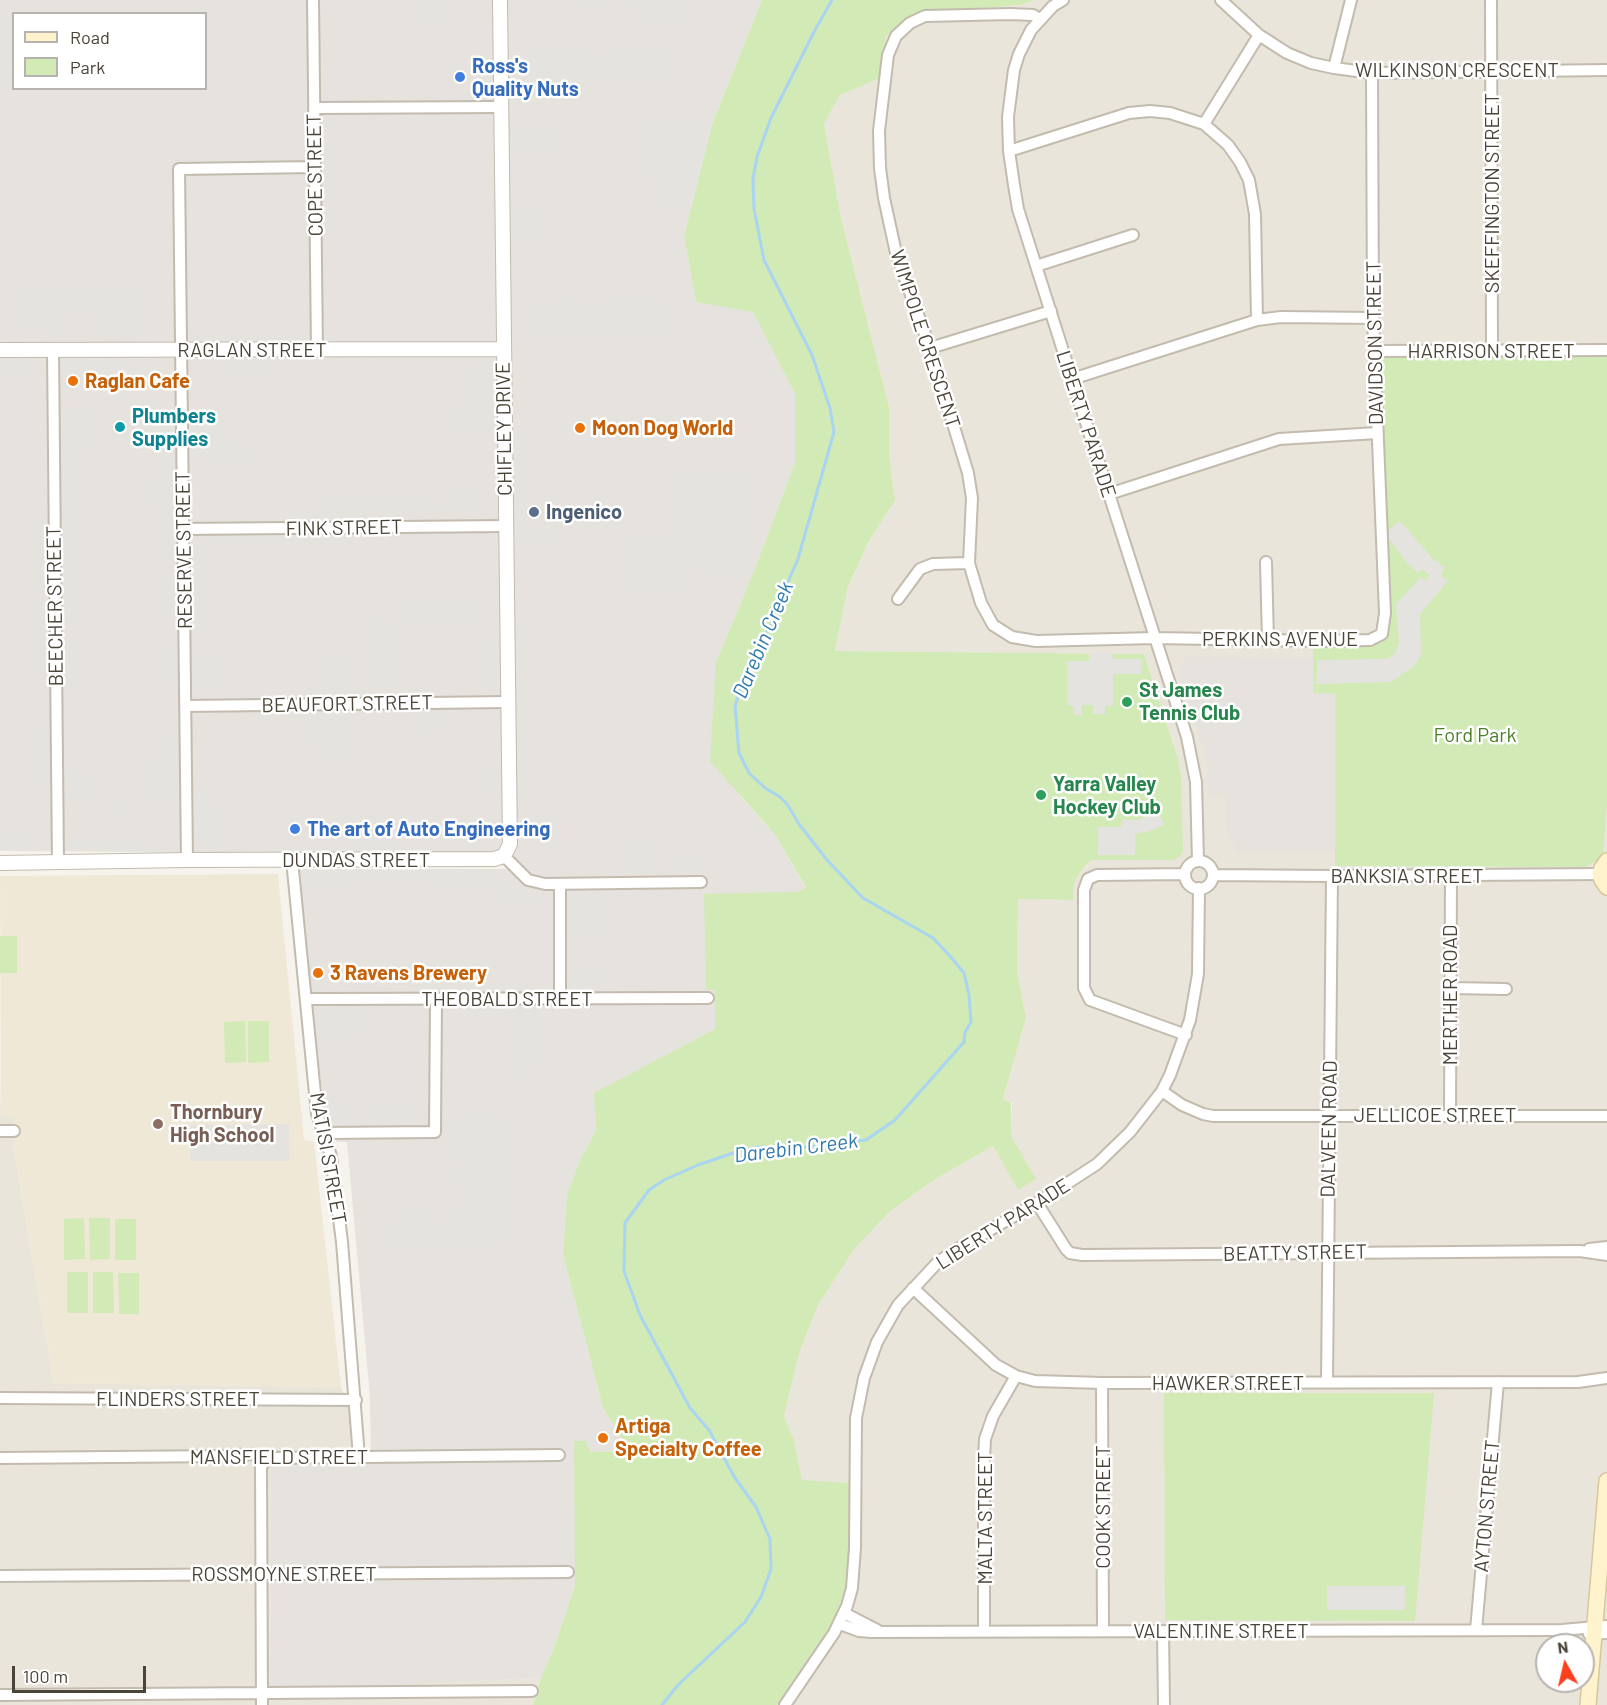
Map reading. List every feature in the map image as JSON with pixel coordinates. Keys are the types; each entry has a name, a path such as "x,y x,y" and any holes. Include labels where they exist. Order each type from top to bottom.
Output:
{"main road":[{"path":"1598,1705 1607,1481"},
{"path":"1588,1705 1607,1596"}],"street":[{"name":"COPE STREET","path":"313,0 317,350"},
{"name":"CHIFLEY DRIVE","path":"500,0 510,844 504,856"},
{"name":"LIBERTY PARADE","path":"1063,0 1040,18 1024,42 1014,70 1008,117 1009,151 1018,209 1193,761 1198,861"},
{"name":"WILKINSON CRESCENT","path":"1221,0 1259,35 1287,53 1311,63 1334,68 1372,73 1607,70"},
{"path":"1334,68 1351,0"},
{"name":"SKEFFINGTON STREET","path":"1491,0 1492,350"},
{"name":"WIMPOLE CRESCENT","path":"1040,18 1033,15 1011,14 925,16 910,23 896,36 888,55 879,131 884,198 896,253 930,348 968,473 972,498 969,563 981,603 993,625 1012,637 1036,641 1155,638"},
{"path":"1204,124 1259,35"},
{"name":"DAVIDSON STREET","path":"1372,73 1373,318 1385,613"},
{"path":"314,108 501,107"},
{"path":"1009,151 1129,113 1150,111 1170,113 1204,124 1228,145 1249,180 1255,214 1257,320"},
{"name":"RESERVE STREET","path":"187,860 179,169 315,167"},
{"path":"1036,266 1133,235"},
{"path":"930,348 1051,311"},
{"path":"1071,380 1257,320 1281,317 1373,318"},
{"name":"RAGLAN STREET","path":"0,350 504,349"},
{"name":"BEECHER STREET","path":"53,350 58,863"},
{"name":"HARRISON STREET","path":"1374,351 1607,350"},
{"path":"1109,494 1279,439 1377,433"},
{"name":"FINK STREET","path":"183,529 506,526"},
{"path":"1266,562 1268,640"},
{"path":"898,599 920,570 933,564 969,563"},
{"name":"PERKINS AVENUE","path":"1155,638 1370,640 1382,634 1385,613"},
{"name":"BEAUFORT STREET","path":"186,706 507,702"},
{"path":"504,856 528,880 545,884 701,882"},
{"name":"DUNDAS STREET","path":"0,863 187,860 495,860 504,856"},
{"name":"MATISI STREET","path":"292,860 317,1114 334,1175 360,1457"},
{"path":"1198,861 1210,866 1213,875 1207,886 1199,888 1190,885 1185,874 1188,865 1198,861"},
{"path":"1185,874 1096,875 1088,879 1084,890 1084,988 1090,1000 1186,1035"},
{"name":"BANKSIA STREET","path":"1213,875 1451,876 1605,880"},
{"name":"DALVEEN ROAD","path":"1327,1382 1332,876"},
{"name":"MERTHER ROAD","path":"1450,1115 1451,876"},
{"path":"560,884 560,999"},
{"name":"LIBERTY PARADE","path":"785,1705 840,1624 855,1573 855,1437 859,1398 877,1342 898,1305 938,1262 1037,1203 1096,1164 1130,1132 1162,1091 1186,1035 1198,974 1199,888"},
{"path":"1450,988 1506,989"},
{"name":"THEOBALD STREET","path":"306,999 708,998"},
{"path":"324,1133 435,1132 436,999"},
{"name":"JELLICOE STREET","path":"1162,1091 1182,1105 1213,1116 1607,1116"},
{"path":"0,1131 14,1131"},
{"name":"BEATTY STREET","path":"1037,1203 1060,1243 1070,1253 1094,1255 1580,1251 1607,1247"},
{"name":"BEATTY STREET","path":"1580,1251 1607,1255"},
{"name":"HAWKER STREET","path":"913,1288 996,1365 1016,1376 1045,1382 1578,1382 1607,1378"},
{"name":"MALTA STREET","path":"984,1631 985,1439 993,1416 1016,1376"},
{"name":"AYTON STREET","path":"1476,1630 1498,1382"},
{"name":"HAWKER STREET","path":"1578,1382 1607,1386"},
{"name":"COOK STREET","path":"1102,1383 1103,1631"},
{"name":"FLINDERS STREET","path":"0,1398 356,1400"},
{"name":"MANSFIELD STREET","path":"0,1458 252,1454 267,1458 559,1455"},
{"path":"262,1700 261,1467 267,1458"},
{"name":"ROSSMOYNE STREET","path":"0,1576 568,1572"},
{"name":"VALENTINE STREET","path":"844,1612 880,1631"},
{"name":"VALENTINE STREET","path":"840,1624 859,1631 1602,1630"},
{"path":"1163,1630 1164,1705"},
{"path":"0,1695 262,1700 532,1691"}],"shaded area":[{"path":"0,0 762,0 712,124 684,236 696,302 753,311 795,394 795,463 716,662 740,796 776,836 806,889 796,892 706,984 706,989 715,989 715,1029 595,1093 596,1131 580,1160 567,1194 563,1255 603,1408 630,1451 590,1452 576,1560 575,1585 555,1645 541,1678 270,1690 271,1466 371,1464 370,1397 347,1142 337,1142 325,1119 297,869 527,869 502,854 0,851"},
{"path":"418,0 438,0 438,21 418,21"},
{"path":"517,0 623,0 600,1 594,5 591,1 584,1 579,5 576,1"},
{"path":"623,0 637,0 630,1 626,5"},
{"path":"637,0 647,0 642,5"},
{"path":"652,0 678,2 678,24 652,24"},
{"path":"1036,0 1607,0 1607,1705 777,1705 824,1637 841,1604 848,1574 802,1480 794,1440 784,1416 799,1353 818,1305 853,1251 889,1212 934,1180 993,1146 1018,1189 1012,1138 1012,1103 1003,1099 1026,1018 1017,971 1018,899 1073,900 1074,883 1083,868 1092,860 1174,860 1181,775 1178,759 1144,654 835,651 848,588 869,541 895,500 889,453 889,407 841,218 824,124 840,95 877,79 887,35 925,13 1019,5"},
{"path":"554,50 559,54 620,55 622,51 629,51 630,54 672,51 672,74 522,77 521,57 528,51"},
{"path":"712,124 692,204 666,204 666,199 659,199 659,174 640,174 640,126"},
{"path":"516,127 558,127 557,146 516,146"},
{"path":"518,208 532,208 533,242 519,242"},
{"path":"60,288 134,289 134,296 139,297 139,304 144,304 145,332 101,333 100,308 63,309 63,334 46,334 46,296 59,296"},
{"path":"21,290 36,290 36,326 20,326"},
{"path":"664,302 665,330 527,332 526,303"},
{"path":"130,360 130,370 107,370 106,368 71,370 71,361"},
{"path":"234,360 274,360 274,372 234,372"},
{"path":"30,361 30,370 0,370 0,362"},
{"path":"474,368 491,368 491,431 456,432 457,409 474,409"},
{"path":"84,409 84,445 74,446 75,515 66,515 65,445 69,445 68,410"},
{"path":"156,409 166,409 167,499 152,499 152,481 159,481"},
{"path":"518,438 530,438 530,461 519,461"},
{"path":"206,446 248,446 248,461 206,461"},
{"path":"680,473 746,473 746,573 706,573 706,567 681,568 681,586 625,587 625,542 680,542"},
{"path":"449,490 471,490 471,508 449,508"},
{"path":"320,502 405,502 405,512 320,512"},
{"path":"412,502 440,502 440,512 412,512"},
{"path":"159,516 167,516 168,557 159,557"},
{"path":"66,521 76,521 75,624 67,624"},
{"path":"1400,521 1432,558 1445,568 1441,574 1448,581 1420,614 1421,656 1414,666 1391,682 1316,684 1318,660 1381,659 1389,658 1395,653 1399,643 1396,604 1421,577 1426,581 1429,575 1423,569 1418,573 1406,562 1385,533"},
{"path":"519,532 562,532 562,545 519,544"},
{"path":"279,533 279,540 212,541 212,534"},
{"path":"159,580 168,580 169,611 160,611"},
{"path":"477,603 477,623 423,624 423,619 409,619 409,623 404,623 404,604"},
{"path":"374,622 390,622 391,686 375,687"},
{"path":"477,641 488,647 489,682 477,682"},
{"path":"160,653 171,653 171,681 160,682"},
{"path":"1089,653 1112,653 1113,659 1141,659 1141,674 1113,674 1113,706 1105,706 1105,714 1093,714 1093,705 1082,705 1082,715 1074,715 1074,706 1067,705 1067,661 1089,661"},
{"path":"1185,657 1313,658 1313,693 1335,694 1335,852 1238,852 1227,833 1225,794 1209,794 1207,763 1179,668"},
{"path":"215,658 212,687 201,687 200,659"},
{"path":"323,662 347,662 348,693 324,693"},
{"path":"307,715 346,715 346,760 318,760 318,739 314,738 314,726 307,726"},
{"path":"415,717 437,717 438,729 415,730"},
{"path":"39,729 48,729 48,782 40,782"},
{"path":"159,735 169,735 170,764 166,765 166,798 153,798 153,764 160,764"},
{"path":"494,766 494,790 484,791 484,767"},
{"path":"71,772 83,772 83,797 70,797"},
{"path":"197,789 207,789 207,807 213,807 213,846 198,846"},
{"path":"109,800 129,800 130,811 127,814 110,814"},
{"path":"1157,812 1165,824 1150,831 1135,834 1135,855 1098,855 1098,827 1121,827 1122,820 1138,820"},
{"path":"361,833 393,833 393,843 361,843"},
{"path":"27,838 27,849 0,849 0,840"},
{"path":"69,840 137,840 137,847 69,847"},
{"path":"628,845 646,845 647,870 628,870"},
{"path":"669,859 700,859 700,868 669,869"},
{"path":"303,872 344,875 344,873 495,872 495,879 531,894 532,904 495,904 494,883 489,883 489,886 473,886 473,880 454,881 453,888 446,888 445,881 345,881 344,887 324,887 324,882 304,882"},
{"name":"Thornbury High School","path":"278,874 304,1140 314,1142 341,1387 54,1383 14,1148 14,1117 1,1117 0,876"},
{"path":"573,895 601,895 601,935 573,935"},
{"path":"425,969 425,984 388,984 388,970"},
{"path":"573,971 601,971 601,985 573,986"},
{"path":"534,1005 535,1063 519,1064 519,1079 514,1079 514,1006"},
{"path":"498,1006 498,1014 470,1015 470,1007"},
{"path":"316,1008 358,1008 360,1011 368,1011 368,1016 359,1017 359,1029 353,1029 352,1037 319,1036"},
{"path":"0,1072 1,1117 14,1117 14,1148 54,1383 341,1387 371,1465 271,1466 270,1689 541,1678 533,1705 0,1705"},
{"path":"353,1105 353,1116 326,1116 326,1106"},
{"path":"377,1107 415,1107 415,1122 377,1122"},
{"path":"460,1116 499,1116 499,1243 390,1243 391,1229 397,1229 400,1232 406,1230 404,1210 414,1210 414,1206 422,1206 422,1226 442,1225 450,1222 455,1216 456,1209 461,1209"},
{"path":"289,1124 290,1161 190,1161 190,1125"},
{"path":"1327,1586 1405,1586 1405,1610 1327,1610"}],"green space":[{"path":"762,0 1036,0 1020,5 925,13 887,35 878,79 840,95 824,124 841,218 889,407 889,453 895,500 869,541 848,587 835,651 1144,654 1178,759 1181,775 1183,851 1174,860 1092,860 1083,868 1074,883 1073,900 1018,899 1017,971 1026,1018 1003,1099 1011,1103 1012,1138 1036,1179 1018,1190 993,1146 934,1180 889,1212 853,1251 818,1305 799,1353 784,1416 794,1440 802,1480 849,1483 848,1574 845,1592 833,1622 777,1705 533,1705 575,1585 574,1441 586,1441 590,1452 630,1451 603,1408 563,1255 567,1194 580,1160 596,1131 594,1093 715,1029 715,990 706,989 704,894 796,892 806,888 776,836 710,761 716,662 795,463 795,394 753,312 696,302 684,236 712,124"},
{"name":"Ford Park","path":"1607,353 1607,805 1603,852 1599,859 1586,867 1335,866 1335,694 1313,693 1313,645 1376,643 1387,637 1390,629 1381,363 1391,354"},
{"path":"0,936 17,936 17,973 0,973"},
{"path":"245,1021 246,1062 225,1063 224,1022"},
{"path":"248,1021 269,1021 269,1062 248,1063"},
{"path":"84,1218 85,1259 64,1260 64,1219"},
{"path":"89,1218 110,1218 110,1259 90,1260"},
{"path":"115,1219 136,1219 136,1260 115,1260"},
{"path":"67,1272 88,1272 88,1313 67,1313"},
{"path":"93,1272 113,1272 114,1313 93,1313"},
{"path":"118,1273 139,1273 139,1314 119,1314"},
{"path":"1164,1393 1434,1393 1415,1621 1165,1620"}],"waterway":[{"name":"Darebin Creek","path":"662,1705 678,1685 745,1622 761,1597 771,1569 770,1539 756,1507 735,1478 709,1430 690,1408 640,1315 624,1271 625,1223 649,1190 664,1180 698,1165 739,1151 759,1147 799,1148 866,1140 895,1120 964,1042 965,1032 971,1022 969,995 964,973 949,955 933,938 863,898 827,860 799,824 787,804 749,773 739,753 735,706 742,683 772,622 798,559 834,432 830,408 812,355 764,260 754,209 753,179 757,157 771,118 832,0"}],"place":[{"name":"Ross's Quality Nuts","path":"460,77"},
{"name":"Raglan Cafe","path":"73,381"},
{"name":"Plumbers Supplies","path":"120,427"},
{"name":"Moon Dog World","path":"580,428"},
{"name":"Ingenico","path":"534,512"},
{"name":"St James Tennis Club","path":"1127,702"},
{"name":"Yarra Valley Hockey Club","path":"1041,795"},
{"name":"The art of Auto Engineering","path":"295,829"},
{"name":"3 Ravens Brewery","path":"318,973"},
{"name":"Thornbury High School","path":"158,1124"},
{"name":"Artiga Specialty Coffee","path":"603,1438"}]}
